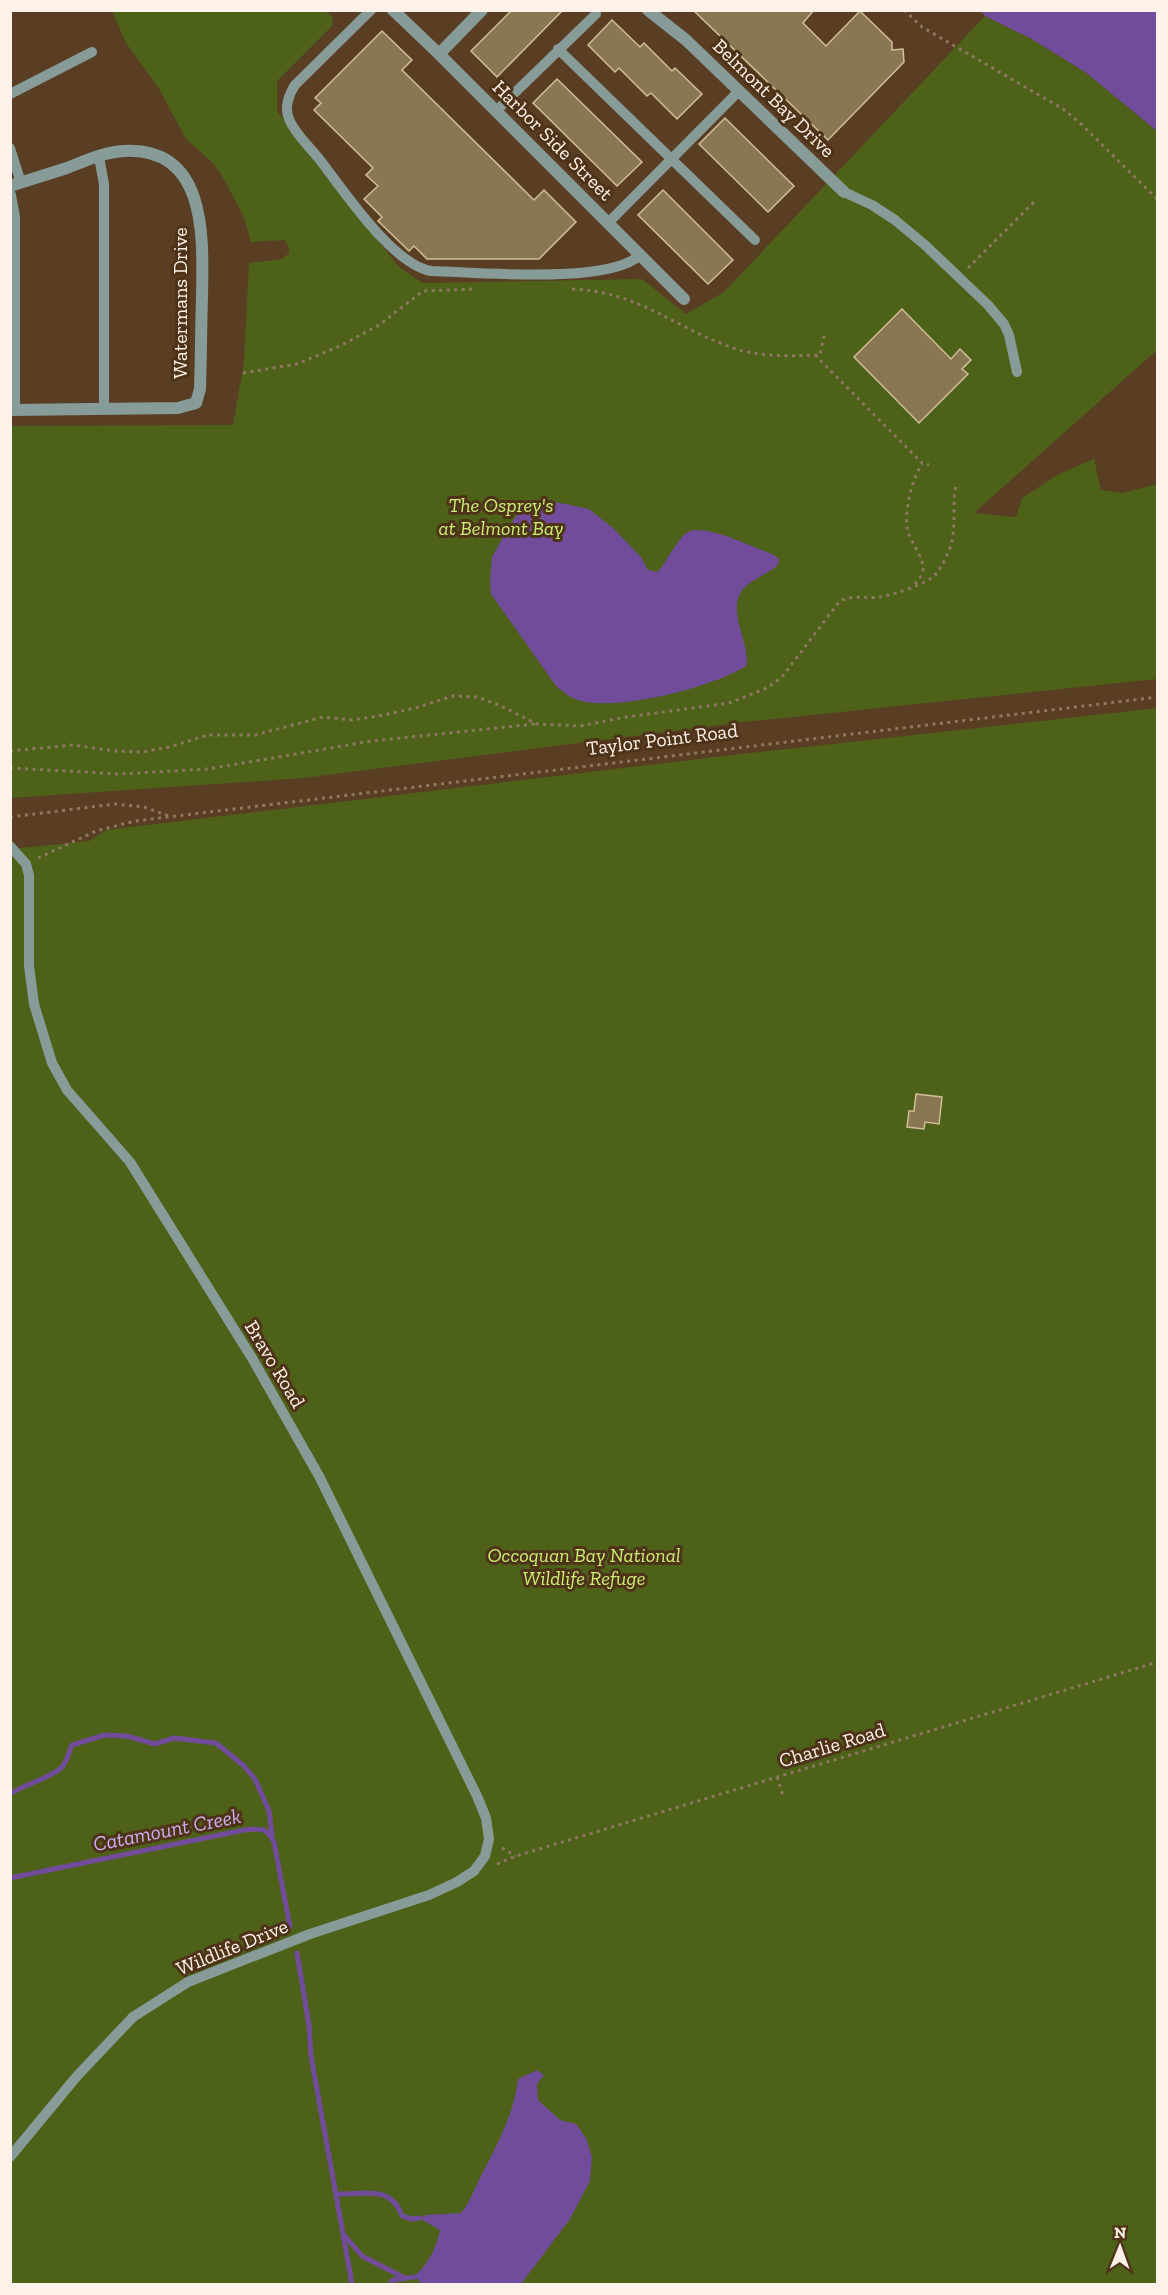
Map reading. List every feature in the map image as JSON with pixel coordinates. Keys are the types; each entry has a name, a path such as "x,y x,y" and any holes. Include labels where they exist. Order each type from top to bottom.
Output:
{"street":[{"name":"Harbor Side Street","path":"393,10 684,299"},
{"path":"439,54 482,10"},
{"name":"Belmont Bay Drive","path":"648,10 686,40 844,192"},
{"name":"Watermans Drive","path":"16,185 123,151 160,156 172,163 192,191 200,222 202,266 200,389 196,404 178,408 104,409"},
{"path":"10,195 14,217 12,410 104,409"}],"lane":[{"path":"371,10 295,85 289,96 288,117 367,220 401,256 417,267 431,271 555,274 585,273 618,266 640,255"},
{"path":"496,111 596,14"},
{"path":"558,50 755,240"},
{"path":"10,94 92,52"},
{"path":"608,223 739,91"},
{"path":"10,148 16,185"},
{"path":"99,157 104,184 104,409"},
{"path":"844,192 895,220 959,277 1004,324 1012,345 1017,372"},
{"path":"10,846 26,864"},
{"name":"Bravo Road","path":"26,864 30,887 29,966 34,1004 52,1063 67,1090 136,1172 252,1359 319,1476 486,1818 489,1839 484,1856 474,1871 457,1882"},
{"name":"Wildlife Drive","path":"10,2157 77,2076 133,2017 188,1982 310,1934 429,1895 457,1882"}],"path":[{"path":"904,10 922,27 1063,110 1080,123 1158,200"},
{"path":"959,277 1035,201"},
{"path":"243,373 297,364 340,346 379,325 423,291 476,289"},
{"path":"563,289 598,291 641,303 725,345 771,356 820,355 824,336"},
{"path":"814,355 922,464 929,465"},
{"path":"914,586 923,567 907,527 908,506 915,476 922,464"},
{"path":"10,768 120,774 208,769 372,741 537,724 580,726 626,717 729,703 767,688 782,677 839,603 846,598 880,597 914,586 935,576 952,543 955,519 954,497 957,485"},
{"path":"10,751 73,745 114,751 143,752 208,735 255,735 323,717 352,720 373,717 415,708 453,696 477,697 500,705 537,724"},
{"name":"Taylor Point Road","path":"26,864 96,831 135,821 1158,697"},
{"name":"Taylor Point Road","path":"10,817 115,804 144,807 171,817"},
{"name":"Charlie Road","path":"516,1856 1158,1662"},
{"path":"777,1777 782,1792 781,1798"}],"green space":[{"name":"The Osprey's at Belmont Bay","path":"112,11 325,11 333,18 332,26 277,81 277,111 398,266 422,283 642,279 686,314 724,292 985,16 1030,38 1085,72 1157,131 1157,350 974,513 1016,517 1022,498 1059,474 1094,459 1101,490 1122,493 1157,484 1157,679 744,722 304,778 11,798 11,426 233,425 244,362 249,263 282,259 289,253 285,240 251,242 244,217 222,176 214,164 186,139 158,87 126,43"},
{"name":"Occoquan Bay National Wildlife Refuge","path":"1157,708 1157,2284 11,2284 11,849 89,841 106,830 715,757"}],"shaded area":[{"path":"981,11 1157,11 1157,131 1085,72 1030,38 985,16"},
{"path":"542,499 589,509 613,528 641,557 648,570 657,572 683,536 690,531 698,530 731,538 779,559 778,565 747,585 738,598 738,618 746,649 746,666 687,690 637,701 592,703 575,699 558,688 491,594 492,557 519,512 531,502"},
{"path":"537,2070 544,2075 537,2084 538,2100 560,2120 576,2124 586,2138 592,2157 590,2181 570,2219 521,2284 423,2284 414,2277 431,2256 440,2230 419,2218 426,2215 461,2213 503,2131 516,2093 518,2079"}],"building":[{"path":"512,10 563,10 497,77 471,51"},
{"path":"693,10 814,10 803,23 826,46 860,11 892,42 892,50 903,49 904,62 828,140"},
{"path":"612,20 640,47 644,43 672,71 675,68 702,94 677,119 651,93 647,96 619,68 615,72 588,45"},
{"path":"382,31 412,60 402,70 534,200 544,190 576,222 539,259 427,259 414,246 409,251 378,221 382,217 364,199 378,186 366,175 373,168 314,110 321,103 315,98"},
{"path":"557,79 642,162 617,186 533,103"},
{"path":"725,118 794,186 768,212 699,144"},
{"path":"663,190 733,260 708,284 638,215"},
{"path":"902,309 951,359 960,349 971,360 962,369 968,374 919,423 854,357"},
{"path":"916,1094 942,1097 939,1124 925,1122 924,1129 907,1127 909,1111 914,1111"}],"waterway":[{"path":"10,1794 57,1771 65,1762 72,1745 105,1735 127,1736 155,1744 174,1738 216,1743 244,1766 255,1779 269,1811 272,1835"},
{"name":"Catamount Creek","path":"10,1878 244,1830 262,1830 268,1833 274,1842 290,1927"},
{"name":"Catamount Creek","path":"297,1953 309,2025 311,2056 352,2284"},
{"path":"337,2194 375,2193 383,2195 391,2199 402,2216 412,2219 419,2218"},
{"path":"345,2236 362,2256 403,2277"},
{"path":"390,2284 393,2280 414,2277"}]}
